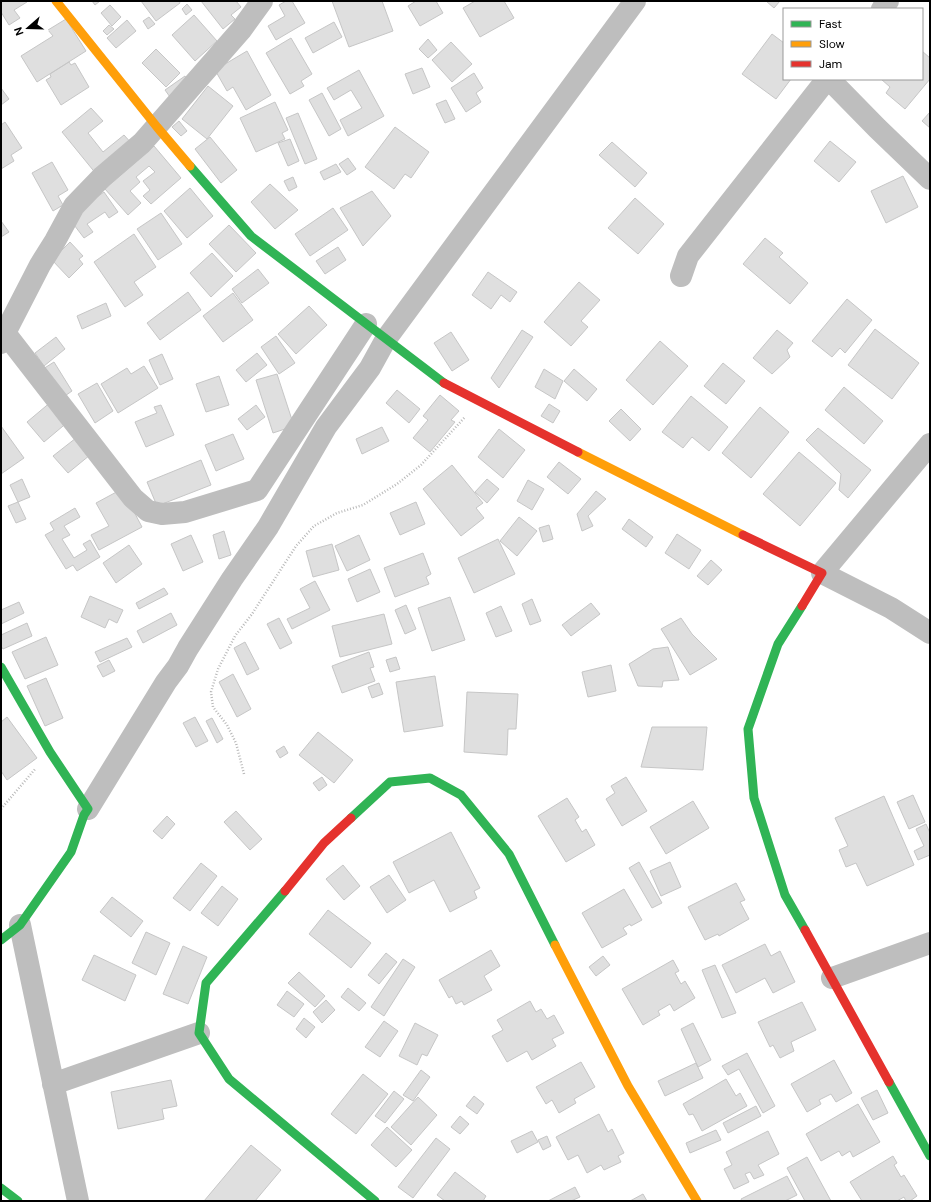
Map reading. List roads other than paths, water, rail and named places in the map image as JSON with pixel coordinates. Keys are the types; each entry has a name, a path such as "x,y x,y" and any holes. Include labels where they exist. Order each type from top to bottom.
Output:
{"street":[{"path":"56,1 157,127 250,236 442,382 724,526 891,608 930,633"},
{"path":"262,1 242,30 157,127 142,143 102,177 74,206 40,265 3,338 133,498 148,512 162,514 185,512 257,490 366,324"},
{"path":"1,940 20,925 71,852 84,815 166,682 178,666 232,579 268,527 326,427 370,368 386,340 636,1"},
{"path":"680,276 688,256 827,80"},
{"path":"829,80 930,179"},
{"path":"930,444 822,573 778,644 748,729 754,798 785,894 930,1156"},
{"path":"1,667 50,752 88,809"},
{"path":"374,1201 229,1079 199,1033 206,983 273,906 324,843 390,782 430,778 461,795 509,854 628,1086 697,1201"},
{"path":"20,925 78,1201"},
{"path":"832,978 930,943"},
{"path":"53,1084 199,1033"},
{"path":"1,1188 18,1201"}]}
